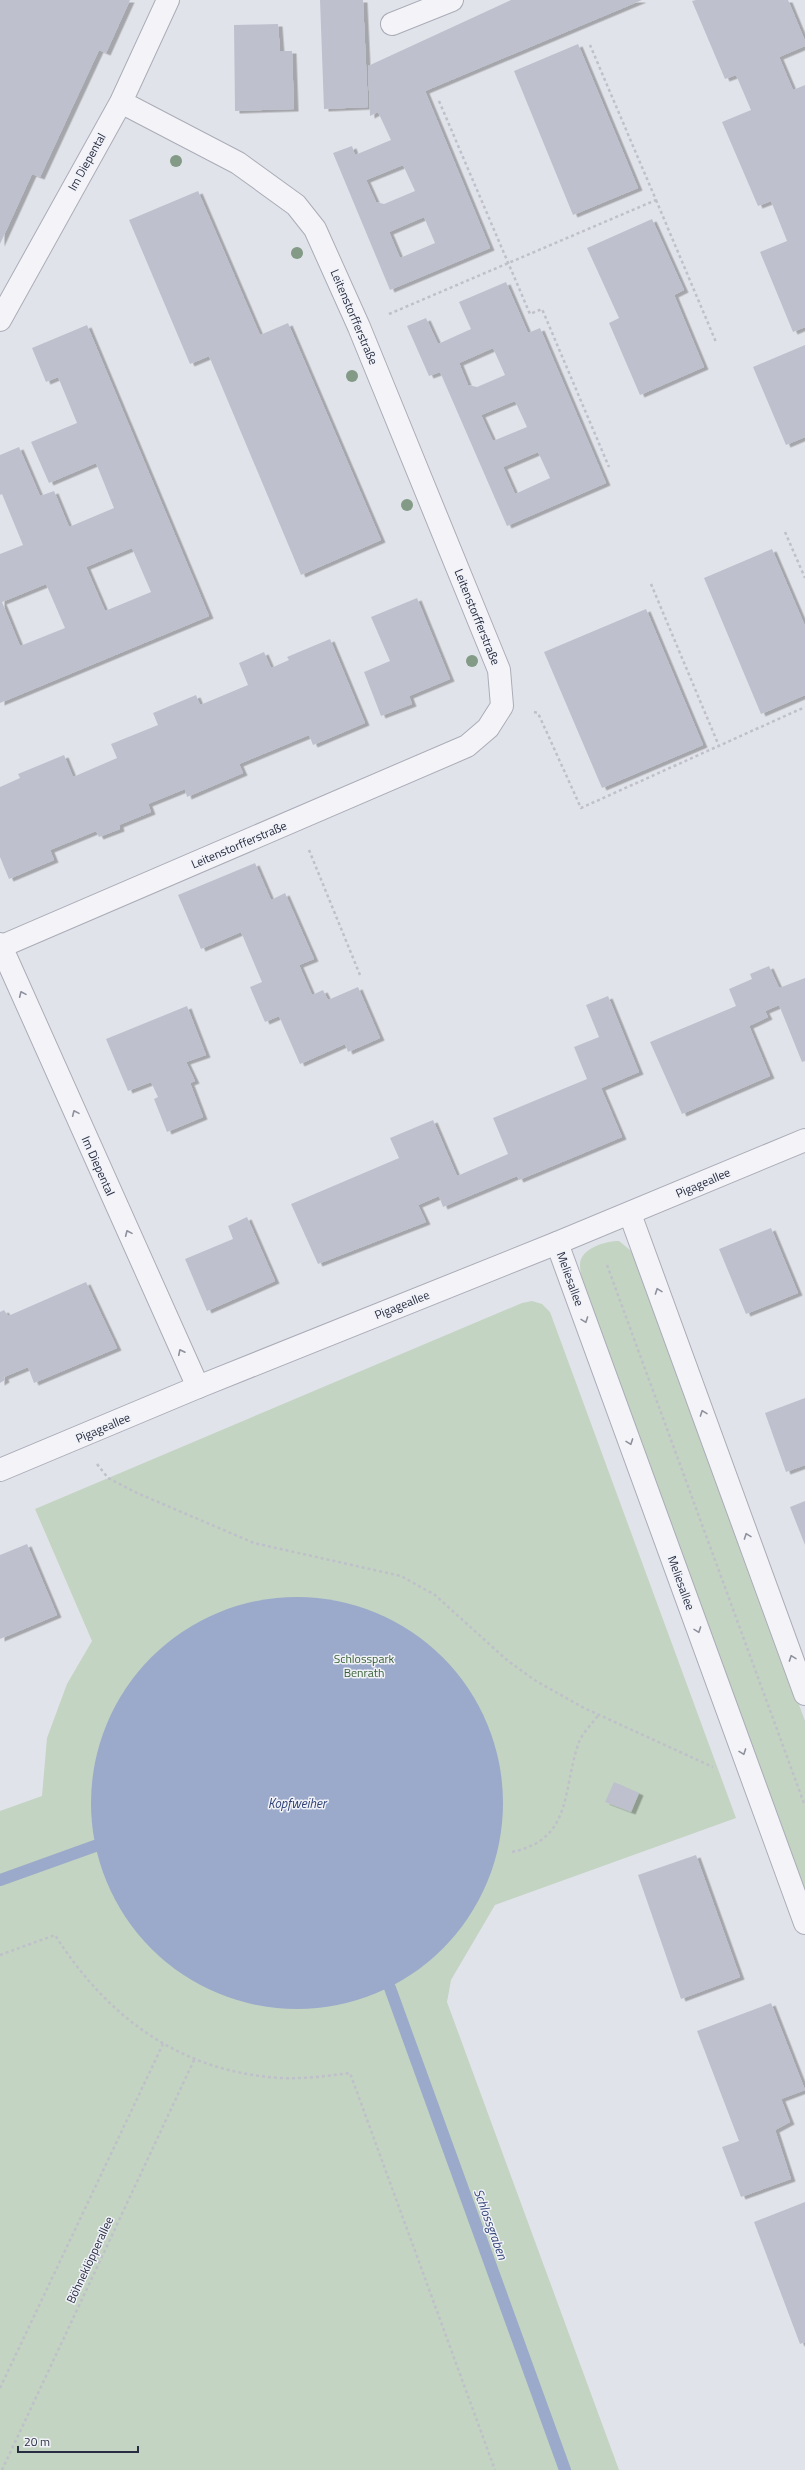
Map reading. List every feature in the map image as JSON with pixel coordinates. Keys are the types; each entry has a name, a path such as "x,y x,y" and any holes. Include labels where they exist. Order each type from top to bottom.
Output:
{"street":[{"name":"Im Diepental","path":"0,320 121,102 168,0"},
{"path":"392,24 452,0"},
{"name":"Leitenstorfferstraße","path":"0,946 467,746 488,728 502,706 499,670 359,327 315,229 296,205 238,163 121,102"},
{"name":"Im Diepental","path":"0,946 198,1387"},
{"name":"Pigageallee","path":"0,1470 198,1387 558,1244 805,1140"},
{"path":"630,1214 805,1694"},
{"name":"Meliesallee","path":"558,1244 805,1923"}],"path":[{"path":"590,45 716,342"},
{"path":"439,101 530,314 542,309 609,467"},
{"path":"359,327 656,200"},
{"path":"785,532 805,578"},
{"path":"651,584 719,746"},
{"path":"502,706 538,712 581,808 805,707"},
{"path":"296,820 360,975"},
{"path":"570,1279 644,1251"},
{"path":"607,1265 805,1806"},
{"path":"76,1439 108,1478 137,1493 254,1543 401,1576 435,1595 508,1661 536,1681 599,1714 711,1767 748,1766"},
{"path":"512,1852 538,1842 560,1820 580,1741 599,1714"},
{"path":"0,1955 55,1935 74,1964 96,1991 121,2015 163,2044 195,2058 246,2073 281,2078 316,2077 350,2073 495,2470"},
{"path":"0,2388 163,2044"},
{"name":"Böhneklöpperallee","path":"2,2470 195,2058"}],"green space":[{"path":"619,1241 630,1250 639,1267 805,1721 805,1889 583,1283 580,1265 584,1254 601,1244"},
{"name":"Schlosspark Benrath","path":"532,1301 542,1304 550,1312 736,1818 495,1905 451,1980 447,2002 619,2470 0,2470 0,1811 42,1796 47,1738 67,1684 92,1641 35,1509 522,1303"}],"water":[{"name":"Kopfweiher","path":"277,1597 317,1597 357,1605 394,1621 412,1631 428,1643 457,1672 469,1688 479,1706 495,1743 503,1783 503,1823 500,1843 488,1882 469,1918 457,1934 428,1963 412,1975 394,1985 357,2001 317,2009 277,2009 237,2001 200,1985 182,1975 166,1963 137,1934 125,1918 115,1900 99,1863 91,1823 91,1783 99,1743 115,1706 125,1688 137,1672 166,1643 182,1631 200,1621 237,1605"}],"building":[{"path":"0,0 130,0 106,53 99,50 40,177 32,174 0,244"},
{"path":"320,0 363,0 368,107 324,109"},
{"path":"511,0 642,0 425,91 490,248 390,290 333,153 352,146 355,155 391,140 378,112 370,116 368,66","holes":["403,165 415,191 384,204 376,202 366,180","424,217 435,243 400,258 389,232"]},
{"path":"788,0 805,41 805,46 779,57 793,90 805,85 805,327 793,332 760,252 787,241 771,201 758,206 722,122 751,110 736,75 725,79 692,1"},
{"path":"278,24 280,51 292,51 294,109 235,111 234,25"},
{"path":"578,44 638,188 573,215 514,71"},
{"path":"198,191 260,335 288,323 381,540 301,575 209,356 190,364 129,220"},
{"path":"652,219 684,290 674,295 704,367 640,395 609,323 619,318 587,248"},
{"path":"506,282 528,333 540,328 606,483 507,526 440,372 429,376 407,326 426,318 438,344 471,329 459,302","holes":["493,348 505,375 477,387 468,385 459,363","515,401 527,427 493,441 481,415","538,452 550,478 515,494 503,467"]},
{"path":"87,325 209,616 0,703 0,554 23,545 2,494 0,495 0,455 19,447 40,496 54,491 69,527 114,508 96,463 49,483 31,442 77,423 58,377 46,382 32,348","holes":["132,548 151,592 105,611 86,567","46,584 65,628 20,646 2,602"]},
{"path":"805,345 805,437 786,445 753,367"},
{"path":"772,549 805,626 805,695 761,714 704,578"},
{"path":"417,598 450,679 409,696 412,704 381,716 364,672 390,661 371,617"},
{"path":"646,609 703,745 602,788 544,652"},
{"path":"330,639 365,723 313,745 309,735 239,764 243,773 187,797 185,789 148,804 151,812 119,825 120,829 99,837 96,831 50,850 54,860 9,879 0,857 0,787 20,778 18,774 64,755 73,777 117,758 111,744 158,725 153,713 196,695 200,705 248,685 239,663 264,652 271,668 289,660 287,657"},
{"path":"255,863 271,900 285,893 314,959 299,965 312,995 323,990 328,1000 358,987 380,1038 348,1052 345,1044 300,1064 279,1016 265,1022 250,987 262,982 241,932 201,949 178,895"},
{"path":"769,966 779,988 805,978 805,1061 802,1062 779,1005 765,1011 768,1017 749,1026 770,1076 682,1114 650,1042 736,1006 729,989 752,979 750,974"},
{"path":"608,996 639,1072 601,1088 622,1137 519,1180 517,1176 443,1207 439,1196 418,1205 426,1222 318,1264 291,1204 399,1158 390,1138 433,1120 457,1176 508,1154 493,1118 587,1079 574,1047 599,1037 586,1005"},
{"path":"187,1006 206,1055 186,1062 195,1081 190,1083 203,1117 167,1132 154,1099 158,1097 151,1082 128,1091 106,1039"},
{"path":"247,1217 275,1281 207,1311 185,1259 233,1239 228,1226"},
{"path":"771,1228 798,1293 746,1314 719,1249"},
{"path":"86,1282 117,1348 34,1383 28,1367 4,1377 5,1380 0,1383 0,1312 4,1310 8,1316"},
{"path":"805,1398 805,1465 786,1472 765,1413"},
{"path":"805,1501 805,1545 790,1507"},
{"path":"27,1544 57,1615 0,1639 0,1555"},
{"path":"614,1782 639,1793 631,1812 605,1802"},
{"path":"696,1855 740,1977 681,1999 638,1875"},
{"path":"771,2003 805,2090 781,2099 790,2122 775,2130 791,2179 741,2197 722,2147 739,2141 697,2031"},
{"path":"805,2202 805,2342 800,2344 754,2222"}],"waterway":[{"path":"0,1880 95,1846"},
{"name":"Schlossgraben","path":"390,1988 565,2470"}]}
